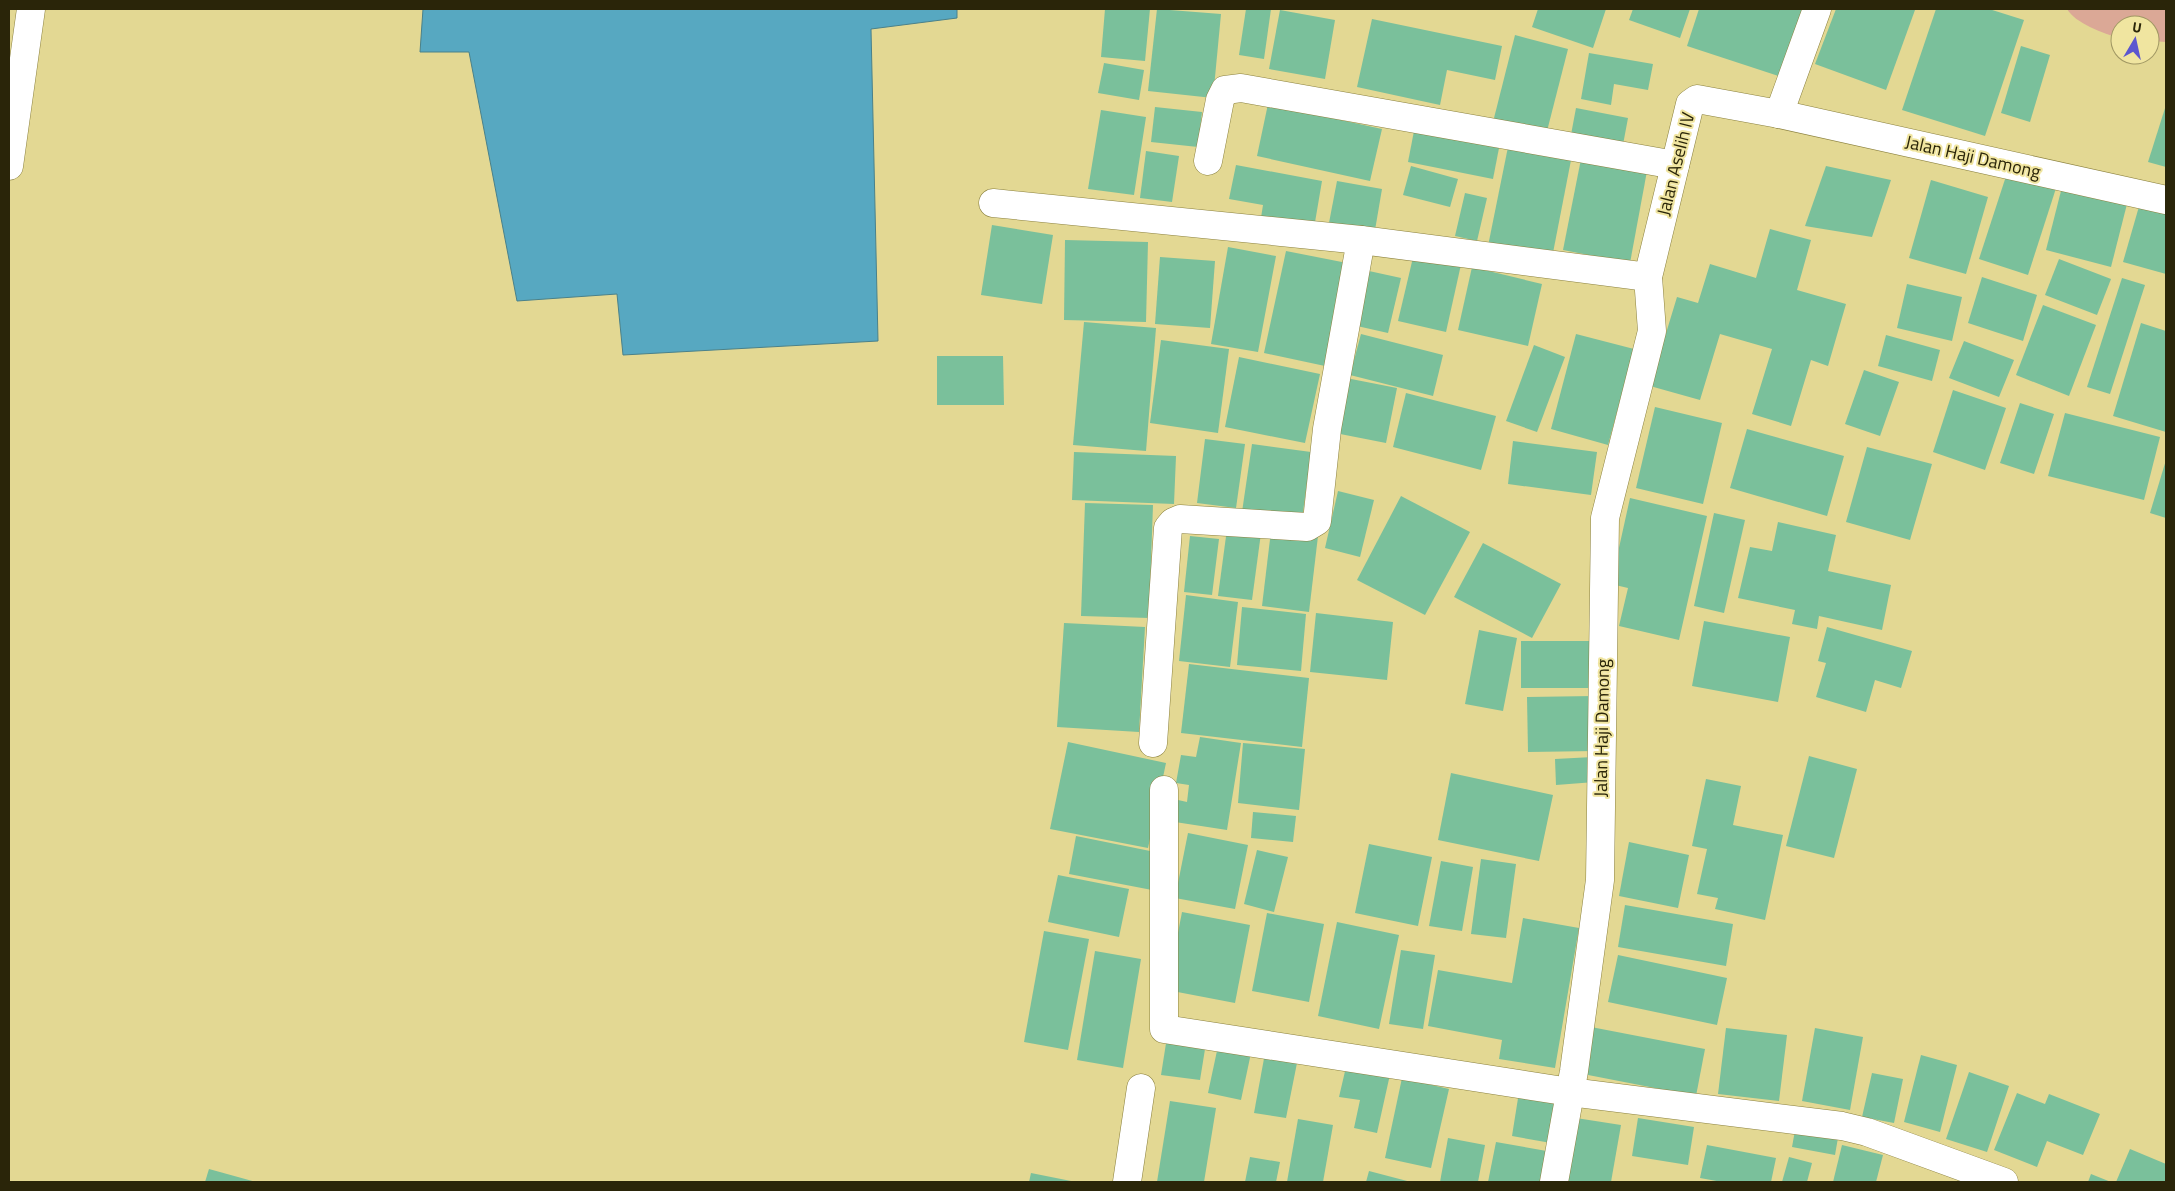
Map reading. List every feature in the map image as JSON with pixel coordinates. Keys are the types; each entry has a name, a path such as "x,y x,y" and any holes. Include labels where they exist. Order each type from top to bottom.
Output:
{"street":[{"path":"9,166 31,9"},
{"path":"1779,114 1818,9"},
{"path":"1208,160 1225,90 1241,88 1675,165"},
{"name":"Jalan Aselih IV","path":"1648,277 1690,104 1697,99 1779,114"},
{"name":"Jalan Haji Damong","path":"1779,114 2166,200"},
{"path":"993,203 1361,240 1648,277"},
{"path":"1153,742 1168,528 1173,522 1180,519 1307,527 1317,521 1326,429 1361,240"},
{"name":"Jalan Haji Damong","path":"1554,1182 1570,1092 1600,880 1605,518 1652,331 1648,277"},
{"path":"1164,790 1164,1029 1570,1092 1842,1126 1867,1132 2004,1182"},
{"path":"1127,1182 1141,1088"}],"shaded area":[{"path":"2067,9 2166,9 2166,42 2160,42 2160,15 2110,15 2110,35 2090,27"}],"water":[{"path":"423,9 957,9 957,18 871,29 878,341 623,355 617,294 517,301 469,52 420,52"}],"building":[{"path":"1105,9 1150,9 1145,61 1101,57"},
{"path":"1157,9 1221,14 1213,98 1148,91"},
{"path":"1246,9 1271,9 1264,59 1239,55"},
{"path":"1538,9 1606,9 1593,48 1532,27"},
{"path":"1633,9 1690,9 1680,38 1629,20"},
{"path":"1699,9 1816,9 1791,80 1687,46"},
{"path":"1836,9 1915,10 1886,90 1815,64"},
{"path":"1936,9 1989,9 2024,20 1985,136 1902,110"},
{"path":"1280,10 1335,20 1325,79 1269,69"},
{"path":"1372,19 1502,46 1495,80 1447,70 1440,105 1357,87"},
{"path":"1515,35 1568,49 1546,135 1493,122"},
{"path":"2021,46 2050,55 2030,122 2001,113"},
{"path":"1589,53 1653,64 1648,90 1614,84 1611,105 1581,99"},
{"path":"1104,63 1144,70 1139,100 1098,93"},
{"path":"1268,104 1382,129 1370,181 1257,156"},
{"path":"2166,105 2166,167 2148,162"},
{"path":"1155,107 1202,112 1198,147 1151,142"},
{"path":"1576,108 1628,118 1622,150 1570,140"},
{"path":"1101,110 1146,117 1134,195 1088,189"},
{"path":"1414,131 1499,148 1493,179 1408,162"},
{"path":"1509,142 1572,155 1552,258 1488,246"},
{"path":"1146,151 1179,156 1172,202 1140,198"},
{"path":"1581,159 1647,171 1630,263 1563,250"},
{"path":"1236,165 1322,181 1313,234 1260,224 1263,205 1229,199"},
{"path":"1411,166 1458,179 1450,207 1403,195"},
{"path":"1826,166 1891,180 1872,237 1805,226"},
{"path":"2009,167 2058,182 2028,275 1979,259"},
{"path":"1931,180 1988,197 1966,274 1909,258"},
{"path":"1337,181 1382,189 1374,236 1328,228"},
{"path":"2062,187 2127,204 2111,267 2046,250"},
{"path":"1465,193 1487,198 1477,241 1455,236"},
{"path":"2140,203 2166,211 2166,274 2123,262"},
{"path":"992,225 1053,235 1042,304 981,295"},
{"path":"1770,229 1811,240 1797,290 1846,304 1828,366 1811,360 1791,426 1752,414 1772,349 1720,334 1700,400 1650,386 1677,297 1698,303 1710,264 1756,278"},
{"path":"1065,240 1148,242 1146,322 1064,320"},
{"path":"1228,247 1276,256 1258,352 1211,344"},
{"path":"1415,249 1462,260 1446,332 1398,321"},
{"path":"1286,251 1347,263 1325,366 1264,353"},
{"path":"1160,257 1215,261 1210,328 1155,324"},
{"path":"2059,259 2111,279 2097,315 2045,295"},
{"path":"1472,267 1542,284 1528,346 1458,330"},
{"path":"1369,271 1401,278 1388,333 1357,326"},
{"path":"1982,277 2037,295 2023,341 1968,323"},
{"path":"2122,278 2145,285 2110,394 2087,387"},
{"path":"1907,284 1962,297 1952,341 1897,328"},
{"path":"2043,305 2096,325 2069,396 2016,375"},
{"path":"1084,322 1156,328 1146,451 1073,445"},
{"path":"2141,323 2166,331 2166,432 2113,416"},
{"path":"1361,334 1443,355 1433,396 1350,375"},
{"path":"1576,334 1634,349 1608,445 1551,429"},
{"path":"1886,335 1940,350 1932,381 1878,366"},
{"path":"1161,340 1229,349 1218,433 1150,423"},
{"path":"1964,341 2014,360 1999,397 1949,378"},
{"path":"1534,345 1565,357 1537,432 1506,421"},
{"path":"937,356 1003,356 1004,405 937,405"},
{"path":"1239,357 1320,374 1305,443 1225,427"},
{"path":"1864,370 1899,382 1880,436 1845,424"},
{"path":"1341,377 1397,388 1386,443 1330,432"},
{"path":"1953,390 2006,408 1985,470 1933,452"},
{"path":"1406,393 1496,416 1481,470 1393,447"},
{"path":"2020,403 2054,414 2034,474 2000,463"},
{"path":"1655,407 1722,423 1703,504 1636,488"},
{"path":"2065,413 2160,437 2144,500 2048,476"},
{"path":"1747,429 1844,456 1827,516 1730,488"},
{"path":"1205,439 1245,444 1236,508 1197,503"},
{"path":"1513,441 1597,452 1591,495 1508,484"},
{"path":"1252,444 1311,452 1302,520 1242,512"},
{"path":"1867,447 1932,464 1910,540 1846,522"},
{"path":"1074,452 1176,456 1174,504 1072,500"},
{"path":"2166,460 2166,518 2150,513"},
{"path":"1338,491 1374,500 1360,557 1325,548"},
{"path":"1401,496 1470,532 1425,615 1357,580"},
{"path":"1630,498 1707,516 1679,640 1619,626 1628,588 1611,584"},
{"path":"1085,503 1153,505 1149,618 1081,616"},
{"path":"1714,513 1745,520 1724,613 1694,606"},
{"path":"1778,522 1836,535 1828,571 1891,585 1882,630 1819,616 1817,629 1792,624 1795,610 1738,598 1750,547 1772,551"},
{"path":"1227,529 1261,533 1252,600 1218,596"},
{"path":"1271,531 1318,536 1309,612 1262,606"},
{"path":"1190,536 1219,539 1212,595 1184,592"},
{"path":"1483,543 1561,584 1532,638 1454,597"},
{"path":"1186,595 1238,602 1230,667 1179,661"},
{"path":"1242,607 1306,614 1301,671 1237,665"},
{"path":"1316,613 1393,622 1387,680 1310,672"},
{"path":"1704,621 1790,637 1778,702 1692,686"},
{"path":"1064,623 1145,627 1139,732 1057,727"},
{"path":"1827,627 1912,651 1901,688 1875,680 1866,712 1816,697 1826,663 1818,661"},
{"path":"1479,630 1517,638 1503,711 1465,704"},
{"path":"1521,641 1593,641 1594,688 1521,688"},
{"path":"1189,664 1309,678 1302,747 1181,733"},
{"path":"1594,696 1596,751 1528,752 1527,697"},
{"path":"1200,737 1241,743 1227,830 1175,822 1178,800 1187,802 1189,785 1176,783 1181,755 1196,757"},
{"path":"1068,742 1166,763 1148,848 1050,829"},
{"path":"1243,743 1305,749 1299,810 1238,803"},
{"path":"1809,756 1857,769 1834,858 1786,846"},
{"path":"1593,757 1595,782 1556,785 1555,759"},
{"path":"1451,773 1553,795 1539,861 1438,840"},
{"path":"1706,779 1741,786 1733,825 1783,835 1765,920 1715,909 1718,898 1697,894 1707,849 1692,846"},
{"path":"1253,812 1296,816 1293,842 1251,838"},
{"path":"1188,833 1248,845 1235,909 1175,898"},
{"path":"1076,836 1160,853 1152,890 1069,874"},
{"path":"1629,842 1689,855 1678,908 1619,896"},
{"path":"1369,844 1432,857 1418,926 1355,913"},
{"path":"1257,850 1288,857 1274,912 1244,904"},
{"path":"1481,859 1516,864 1506,938 1471,934"},
{"path":"1441,861 1473,867 1462,931 1429,926"},
{"path":"1058,875 1129,889 1119,937 1048,922"},
{"path":"1625,905 1733,924 1726,966 1618,947"},
{"path":"1182,912 1250,925 1235,1003 1167,990"},
{"path":"1267,913 1324,924 1309,1002 1252,991"},
{"path":"1523,918 1579,928 1555,1068 1499,1059 1502,1040 1428,1026 1438,970 1512,983"},
{"path":"1337,922 1399,935 1379,1029 1318,1016"},
{"path":"1044,931 1089,939 1068,1050 1024,1042"},
{"path":"1401,950 1435,955 1423,1029 1389,1024"},
{"path":"1095,951 1141,959 1123,1068 1077,1060"},
{"path":"1618,955 1727,978 1717,1025 1608,1002"},
{"path":"1591,1027 1705,1049 1696,1096 1583,1074"},
{"path":"1726,1028 1787,1035 1779,1101 1718,1094"},
{"path":"1815,1028 1863,1037 1850,1110 1802,1101"},
{"path":"1167,1037 1206,1043 1200,1080 1161,1075"},
{"path":"1218,1046 1251,1053 1241,1100 1208,1093"},
{"path":"1265,1053 1298,1058 1286,1118 1254,1113"},
{"path":"1921,1055 1957,1065 1940,1132 1904,1122"},
{"path":"1346,1067 1391,1070 1377,1133 1354,1128 1360,1100 1339,1097"},
{"path":"1969,1072 2009,1086 1987,1152 1946,1139"},
{"path":"1872,1073 1903,1079 1894,1123 1862,1117"},
{"path":"1402,1078 1449,1089 1431,1168 1385,1158"},
{"path":"1519,1092 1558,1098 1551,1143 1512,1136"},
{"path":"2017,1093 2045,1104 2049,1094 2100,1114 2083,1155 2047,1141 2037,1167 1994,1150"},
{"path":"1170,1101 1216,1108 1204,1182 1157,1182"},
{"path":"1576,1118 1621,1125 1611,1182 1565,1182"},
{"path":"1638,1118 1694,1127 1688,1165 1632,1156"},
{"path":"1298,1119 1333,1125 1323,1182 1287,1182"},
{"path":"1796,1125 1839,1132 1835,1155 1792,1147"},
{"path":"1448,1138 1485,1145 1478,1182 1440,1182"},
{"path":"1496,1142 1558,1153 1553,1182 1488,1182"},
{"path":"1707,1145 1776,1158 1771,1182 1722,1182 1700,1178"},
{"path":"1842,1145 1883,1155 1876,1182 1833,1182"},
{"path":"2130,1149 2166,1164 2166,1182 2116,1182"},
{"path":"1250,1157 1280,1162 1276,1182 1245,1182"},
{"path":"1789,1157 1812,1163 1807,1182 1782,1182"},
{"path":"209,1169 256,1182 205,1182"},
{"path":"1369,1171 1411,1182 1366,1182"},
{"path":"1031,1173 1071,1181 1071,1182 1029,1182"},
{"path":"2091,1174 2111,1182 2088,1182"}]}
